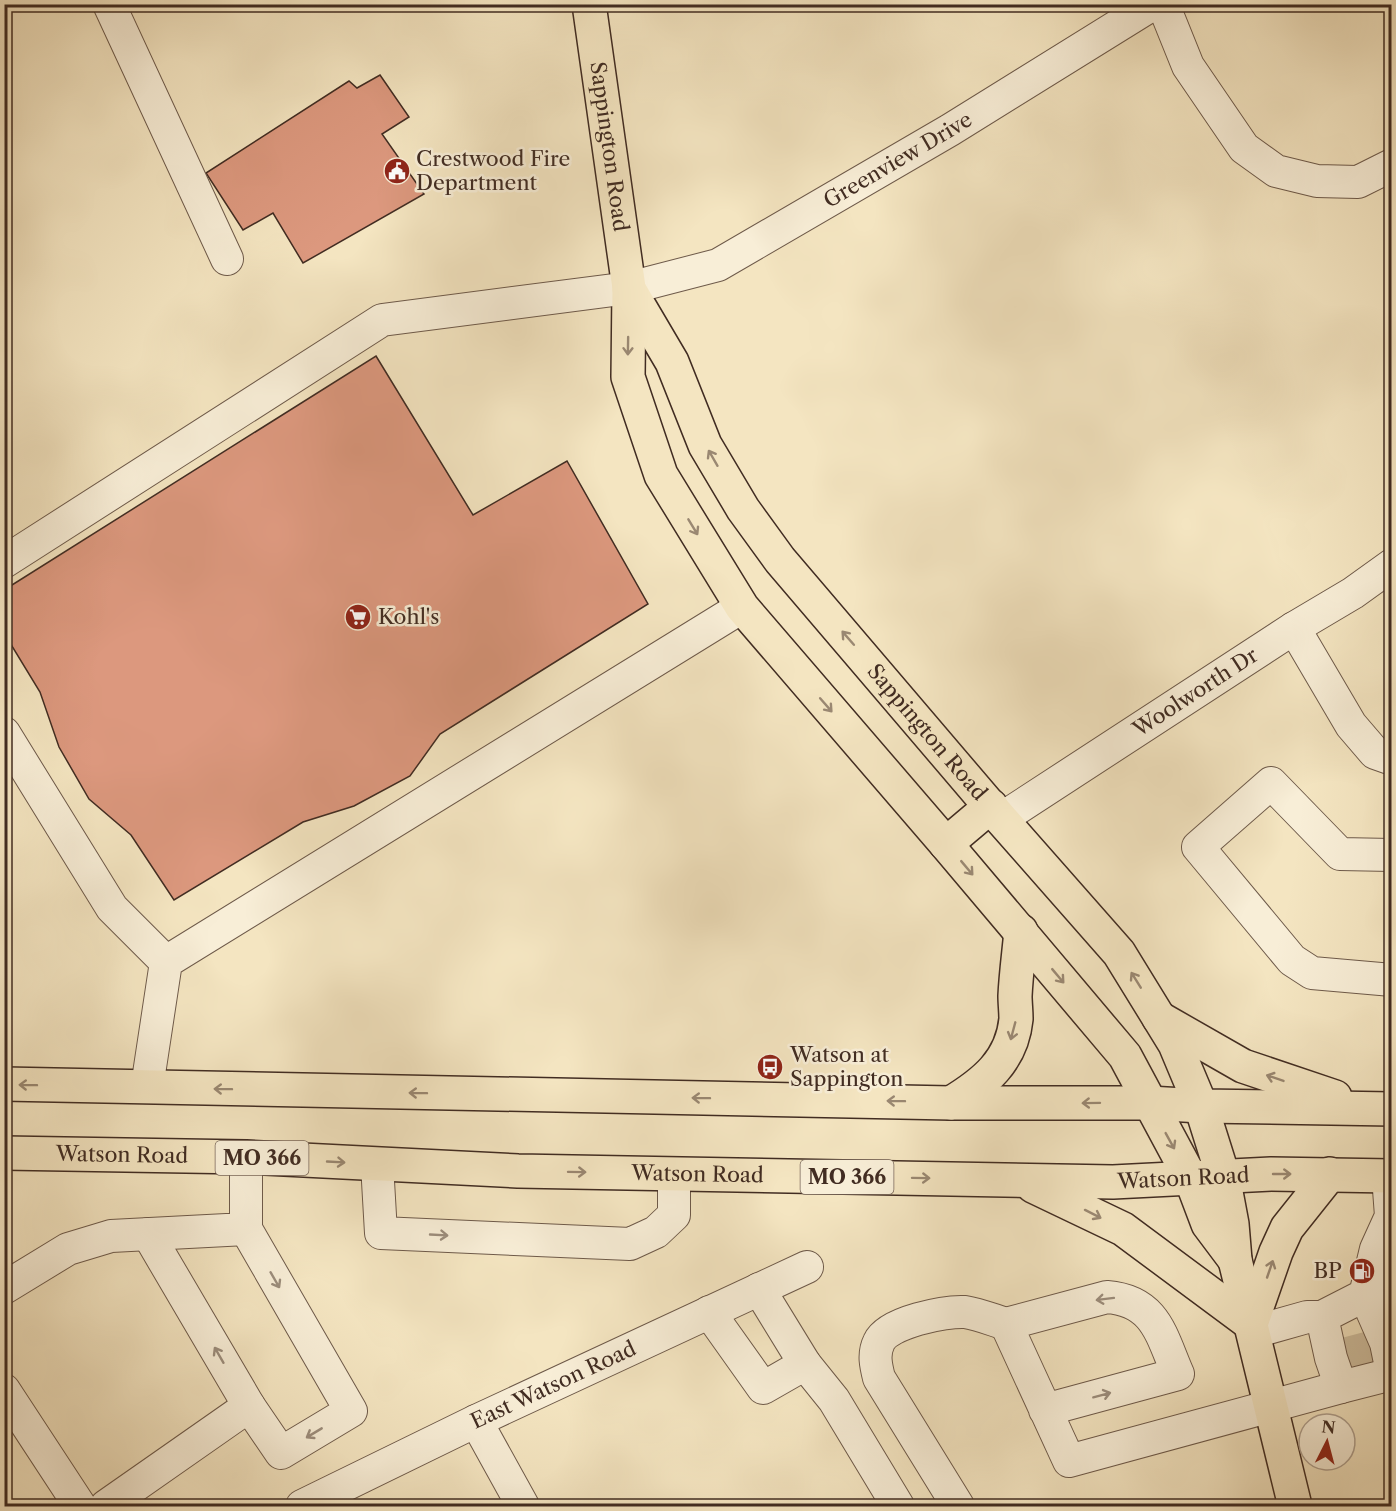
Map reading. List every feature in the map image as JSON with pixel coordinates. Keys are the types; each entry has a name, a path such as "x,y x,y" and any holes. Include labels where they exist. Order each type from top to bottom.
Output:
{"main road":[{"name":"Sappington Road","path":"590,4 628,288 628,377 661,475 742,607 1021,931 1125,1056 1191,1179 1208,1224 1235,1260"},
{"name":"Sappington Road","path":"628,288 672,362 705,444 743,510 780,560 1119,953 1175,1044 1201,1106 1223,1176 1232,1224 1235,1260"},
{"path":"946,844 996,813"},
{"path":"951,1102 976,1088 989,1076 1000,1064 1010,1044 1016,1020 1015,996 1021,931"},
{"path":"1159,1018 1243,1066 1271,1077 1381,1109"},
{"path":"4,1084 1381,1109"},
{"name":"Watson Road","path":"4,1153 246,1157 518,1171 1113,1182 1223,1176 1330,1174 1390,1176"},
{"path":"1253,1328 1276,1252 1287,1228 1330,1174"},
{"path":"1020,1180 1123,1229 1253,1328"},
{"path":"1235,1260 1295,1506"}],"street":[{"path":"109,4 227,259"},
{"name":"Greenview Drive","path":"4,562 382,320 628,288 718,265 950,130 1153,4"},
{"path":"1163,4 1188,66 1194,75 1244,148 1276,171 1317,181 1358,182 1392,165"},
{"name":"Woolworth Dr","path":"996,813 1353,592 1392,565"},
{"path":"147,1087 166,962 742,607"},
{"path":"1294,628 1351,725 1376,753 1392,759"},
{"path":"4,733 112,908 166,962"},
{"path":"1392,855 1340,854 1272,783 1198,847 1292,960 1312,973 1392,981"},
{"path":"148,1234 249,1406 281,1453 351,1411 246,1229 246,1157"},
{"path":"377,1164 381,1233 630,1244 656,1233 674,1215 674,1174"},
{"path":"1006,1324 1069,1461 1271,1408 1341,1387 1386,1359 1378,1295 1391,1216 1390,1176"},
{"path":"4,1288 68,1248 111,1236 246,1229"},
{"name":"East Watson Road","path":"302,1506 476,1421 807,1267"},
{"path":"759,1288 805,1364 834,1400 898,1506"},
{"path":"1253,1328 1307,1317 1322,1317 1378,1295"},
{"path":"958,1506 879,1378 875,1359 879,1340 891,1329 939,1313 966,1312 1006,1324 1107,1297 1122,1298 1138,1306 1155,1320 1178,1374 1045,1410"},
{"path":"709,1312 763,1388 805,1364"},
{"path":"1322,1317 1338,1356 1341,1387"},
{"path":"4,1390 80,1506"},
{"path":"106,1506 249,1406"},
{"path":"476,1421 523,1506"}],"building":[{"path":"380,75 409,117 382,134 424,194 303,263 273,213 243,230 206,173 349,81 357,88"},
{"path":"376,356 473,515 567,461 648,604 440,734 410,776 354,806 303,822 174,900 131,835 89,799 59,747 40,692 4,633 4,590"}],"tunnel":[{"path":"1344,1354 1377,1345"}],"place":[{"name":"Crestwood Fire Department","path":"397,171"},
{"name":"Kohl's","path":"358,617"},
{"name":"Watson at Sappington","path":"770,1067"},
{"name":"BP","path":"1362,1271"}]}
